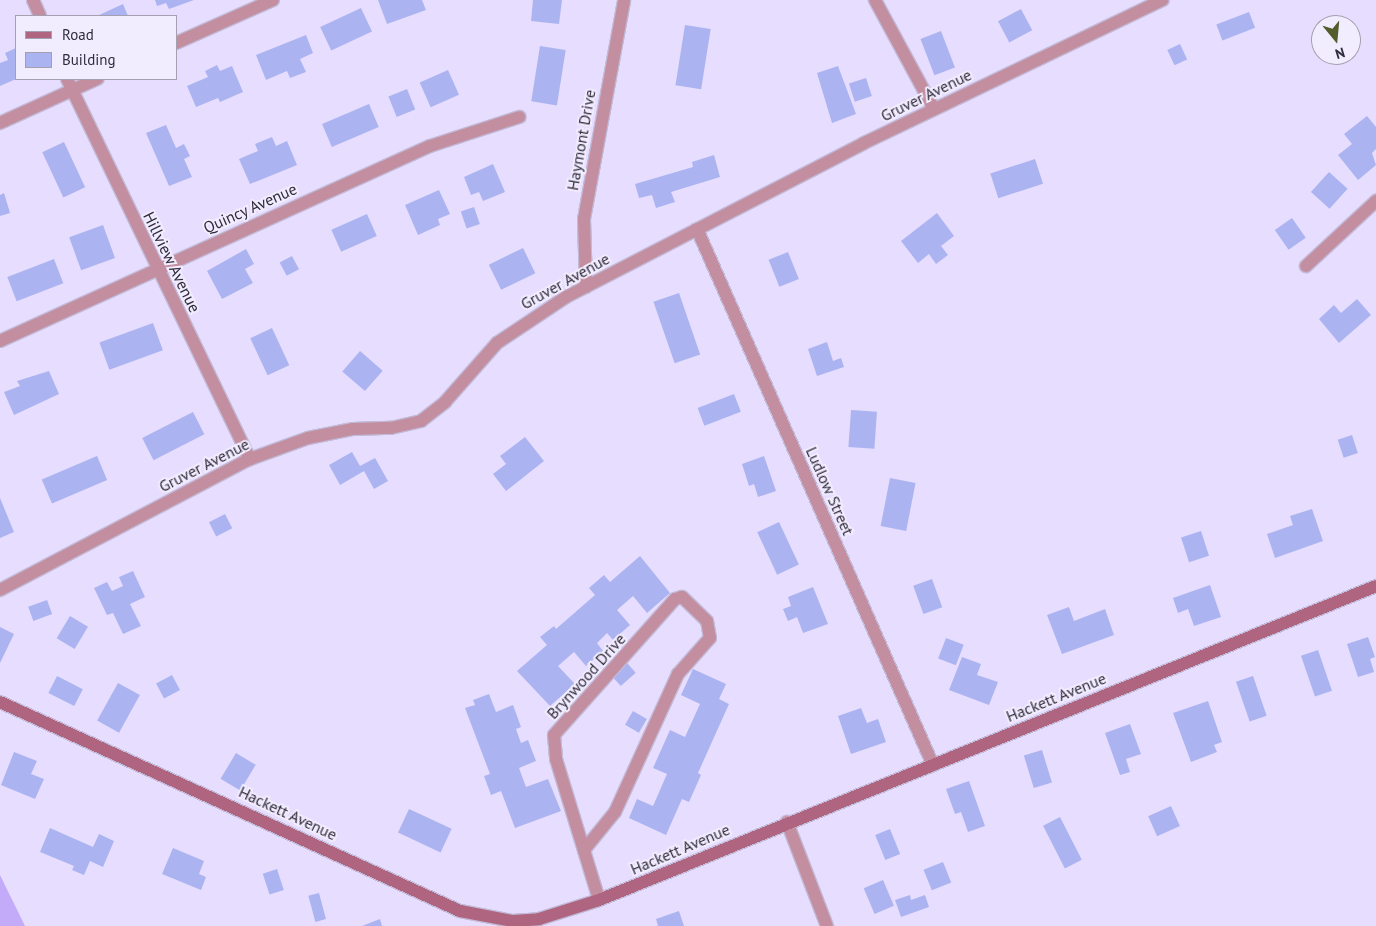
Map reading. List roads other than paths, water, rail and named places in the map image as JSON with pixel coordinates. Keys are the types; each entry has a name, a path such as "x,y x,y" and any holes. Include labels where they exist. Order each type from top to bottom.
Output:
{"main road":[{"name":"Hackett Avenue","path":"0,702 460,910 511,924 539,919 599,900 787,822 933,766 1376,586"}],"street":[{"path":"33,0 40,15"},
{"path":"178,42 273,0"},
{"name":"Haymont Drive","path":"586,287 584,219 624,0"},
{"path":"874,0 934,109"},
{"name":"Gruver Avenue","path":"0,590 250,459 308,438 353,429 391,428 421,421 445,402 497,343 514,329 586,287 934,109 1162,0"},
{"path":"0,123 70,84 92,80"},
{"name":"Hillview Avenue","path":"70,84 156,268 250,459"},
{"name":"Quincy Avenue","path":"0,341 156,268 430,146 519,117"},
{"path":"1306,266 1376,201"},
{"name":"Ludlow Street","path":"697,229 933,766"},
{"name":"Brynwood Drive","path":"584,850 615,812 678,674 710,638 707,621 691,603 682,597 675,599 554,735 556,760 599,900"},
{"path":"787,822 827,926"}]}
